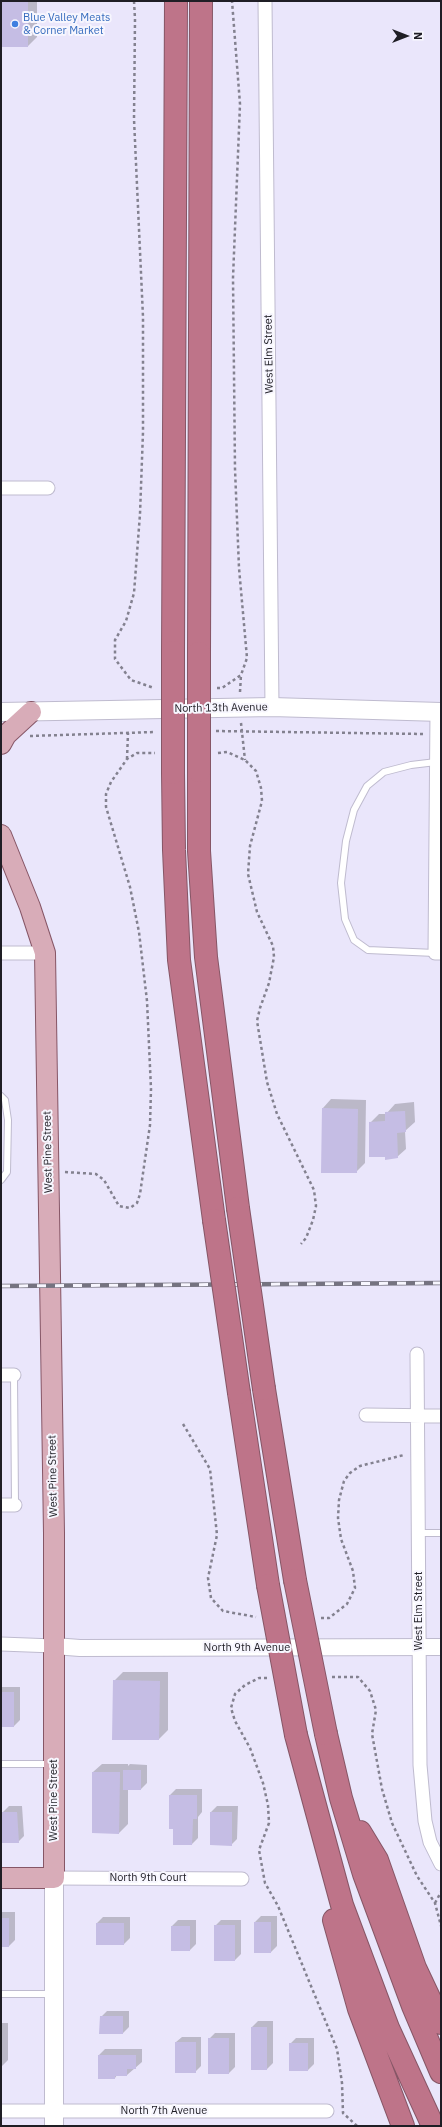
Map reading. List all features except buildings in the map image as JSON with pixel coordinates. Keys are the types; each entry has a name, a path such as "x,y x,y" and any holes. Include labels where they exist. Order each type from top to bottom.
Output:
{"highway":[{"path":"176,1 173,772 174,850 179,960 239,1393 268,1585 296,1735 318,1808 342,1905 388,2028 433,2126"},
{"path":"201,1 199,771 200,851 206,957 238,1208 264,1389 296,1580 326,1734 341,1798 367,1882 414,2006 441,2072"},
{"path":"341,1798 377,1860 415,1968 441,2023"},
{"path":"318,1808 333,1917 359,2009 403,2126"}],"main road":[{"name":"North 13th Avenue","path":"1,712 272,707 439,712"},
{"path":"3,741 31,712"},
{"name":"West Pine Street","path":"1,835 30,907 45,953 54,1646 54,2119"},
{"path":"1,1878 54,1878"}],"street":[{"name":"West Elm Street","path":"265,1 272,707"},
{"path":"1,488 48,488"},
{"path":"438,953 436,734 439,712"},
{"path":"1,953 45,953"},
{"name":"West Elm Street","path":"417,1354 421,1799 430,1842 441,1864"},
{"path":"1,1375 14,1375"},
{"path":"366,1415 441,1416"},
{"path":"1,1505 15,1506"},
{"path":"1,1644 54,1646"},
{"name":"North 9th Avenue","path":"54,1646 80,1648 441,1647"},
{"name":"North 9th Court","path":"54,1878 242,1879"},
{"name":"North 7th Avenue","path":"1,2111 54,2119 327,2110"}],"lane":[{"path":"436,762 411,765 384,772 367,786 354,810 346,841 341,883 345,919 354,940 368,950 438,953"},
{"path":"1,1096 5,1100 8,1120 8,1172 1,1180"},
{"path":"14,1375 15,1506"},
{"path":"418,1533 441,1533"},
{"path":"1,1764 54,1764"},
{"path":"1,1994 53,1994"}],"path":[{"path":"211,731 436,734"},
{"path":"3,741 12,743 25,736 158,732"},
{"path":"127,759 128,733"},
{"path":"436,1903 441,1892"}],"railway":[{"path":"1,1286 441,1283"}],"place":[{"name":"Blue Valley Meats & Corner Market","path":"15,24"}]}
